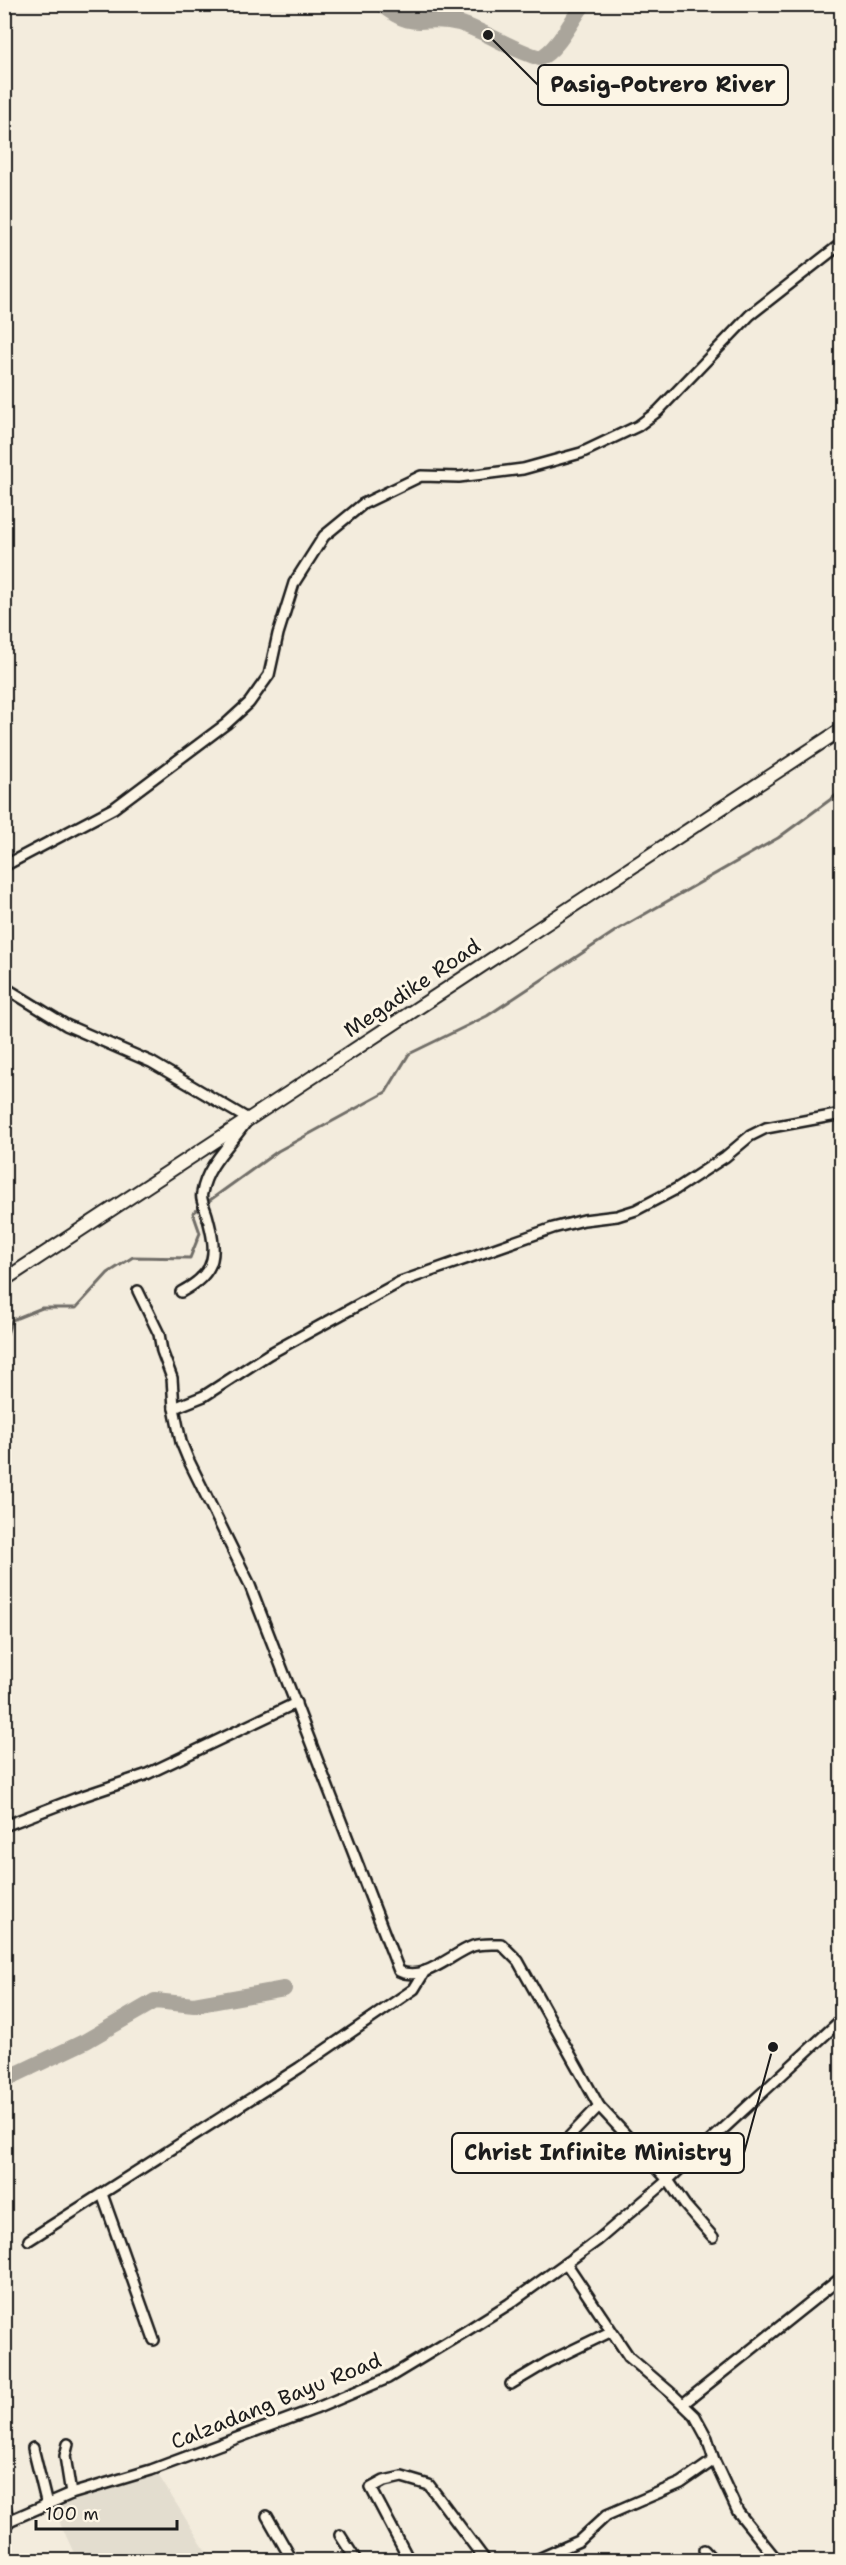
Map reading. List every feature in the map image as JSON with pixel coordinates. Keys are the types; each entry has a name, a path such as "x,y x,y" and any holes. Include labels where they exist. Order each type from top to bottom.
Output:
{"main road":[{"name":"Megadike Road","path":"4,1280 842,729"}],"street":[{"path":"4,866 114,808 226,724 249,703 269,675 278,634 294,583 324,536 363,504 422,476 459,477 522,469 581,453 638,426 658,411 750,315 842,243"},
{"path":"4,987 66,1025 151,1062 248,1119 236,1138 222,1151 207,1177 201,1195 215,1242 213,1257 207,1271 195,1285 181,1293"},
{"path":"174,1408 204,1396 279,1349 400,1282 553,1228 584,1220 617,1216 636,1209 676,1189 725,1157 750,1136 766,1128 842,1114"},
{"path":"138,1291 159,1334 162,1351 172,1378 174,1408 182,1442 191,1467 249,1583 399,1971 406,1974 425,1971 474,1945 501,1944 518,1961 599,2106 668,2180 685,2205 713,2237"},
{"path":"4,1826 145,1775 296,1703"},
{"path":"29,2240 299,2068 414,1989 425,1971"},
{"name":"Calzadang Bayu Road","path":"7,2523 71,2494 116,2482 183,2459 315,2409 388,2378 510,2304 598,2240 668,2180 842,2019"},
{"path":"569,2137 599,2106"},
{"path":"102,2194 154,2340"},
{"path":"566,2263 610,2332 629,2357 695,2416 738,2512 777,2560"},
{"path":"683,2404 842,2277"},
{"path":"511,2384 548,2362 610,2332"},
{"path":"68,2444 65,2456 71,2494"},
{"path":"33,2448 47,2505"},
{"path":"536,2560 579,2541 607,2515 674,2487 714,2460"},
{"path":"409,2560 371,2488 384,2481 402,2477 429,2485 485,2560"},
{"path":"4,2504 7,2523"},
{"path":"267,2516 292,2560"},
{"path":"340,2535 356,2560"},
{"path":"704,2550 713,2560"}],"shaded area":[{"path":"157,2473 207,2553 192,2560 77,2560 53,2507"}],"waterway":[{"path":"381,4 393,13 412,21 437,20 459,23 540,58 558,42 584,4"},
{"path":"206,1203 278,1151 386,1092 409,1054 487,1016 617,930 778,838 842,791"},
{"path":"4,1342 12,1320 42,1308 76,1308 108,1273 133,1257 190,1258 200,1233 193,1213 201,1207"},
{"path":"4,2080 86,2041 155,2001 194,2005 284,1989"}],"place":[{"name":"Pasig-Potrero River","path":"488,35"},
{"name":"Christ Infinite Ministry","path":"773,2047"}]}
